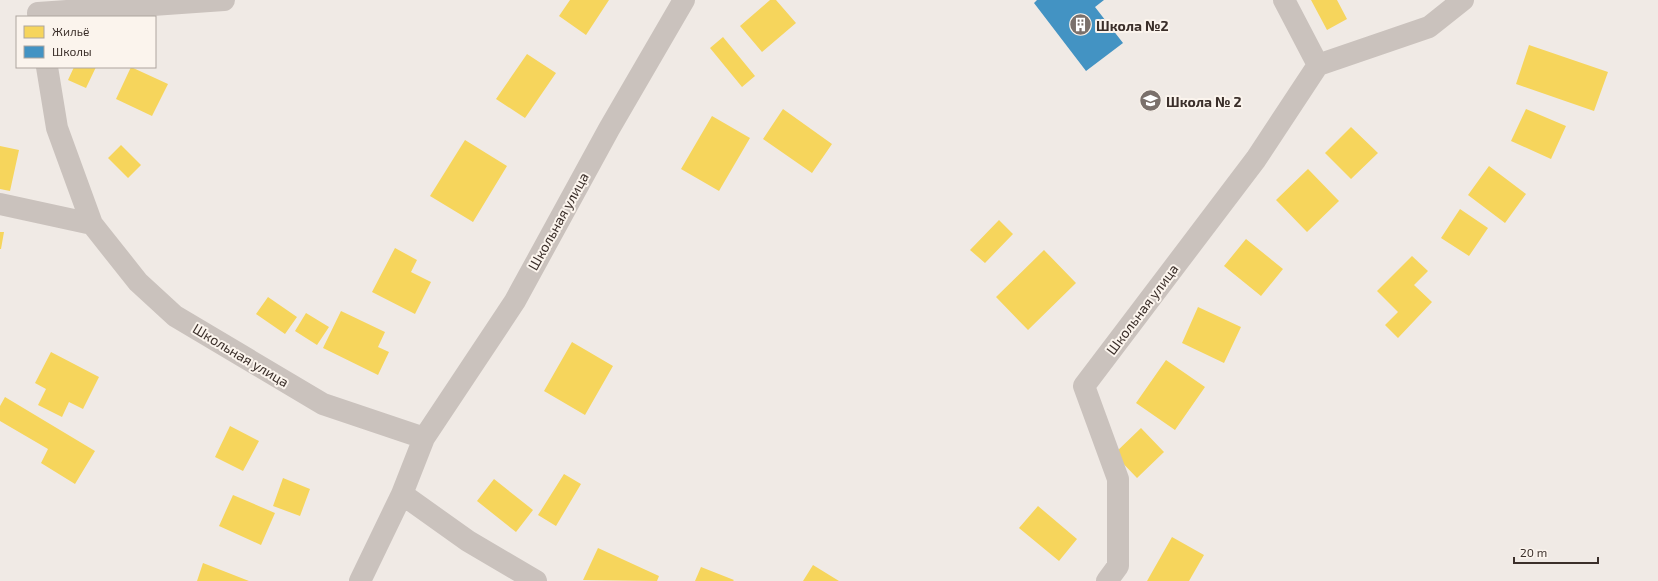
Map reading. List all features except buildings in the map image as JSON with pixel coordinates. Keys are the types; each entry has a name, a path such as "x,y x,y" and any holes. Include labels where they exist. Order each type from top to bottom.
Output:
{"street":[{"path":"38,16 38,13 224,0"},
{"name":"Школьная улица","path":"360,581 402,494 424,438 515,300 609,129 684,0"},
{"path":"1284,0 1318,65 1429,27 1463,0"},
{"name":"Школьная улица","path":"1107,581 1118,566 1118,479 1084,386 1256,159 1318,65"},
{"name":"Школьная улица","path":"47,68 57,128 92,224 138,282 175,316 323,404 424,438"},
{"path":"0,204 92,224"},
{"path":"402,494 468,542 536,581"}],"place":[{"name":"Школа №2","path":"1080,25"},
{"name":"Школа № 2","path":"1150,101"}]}
